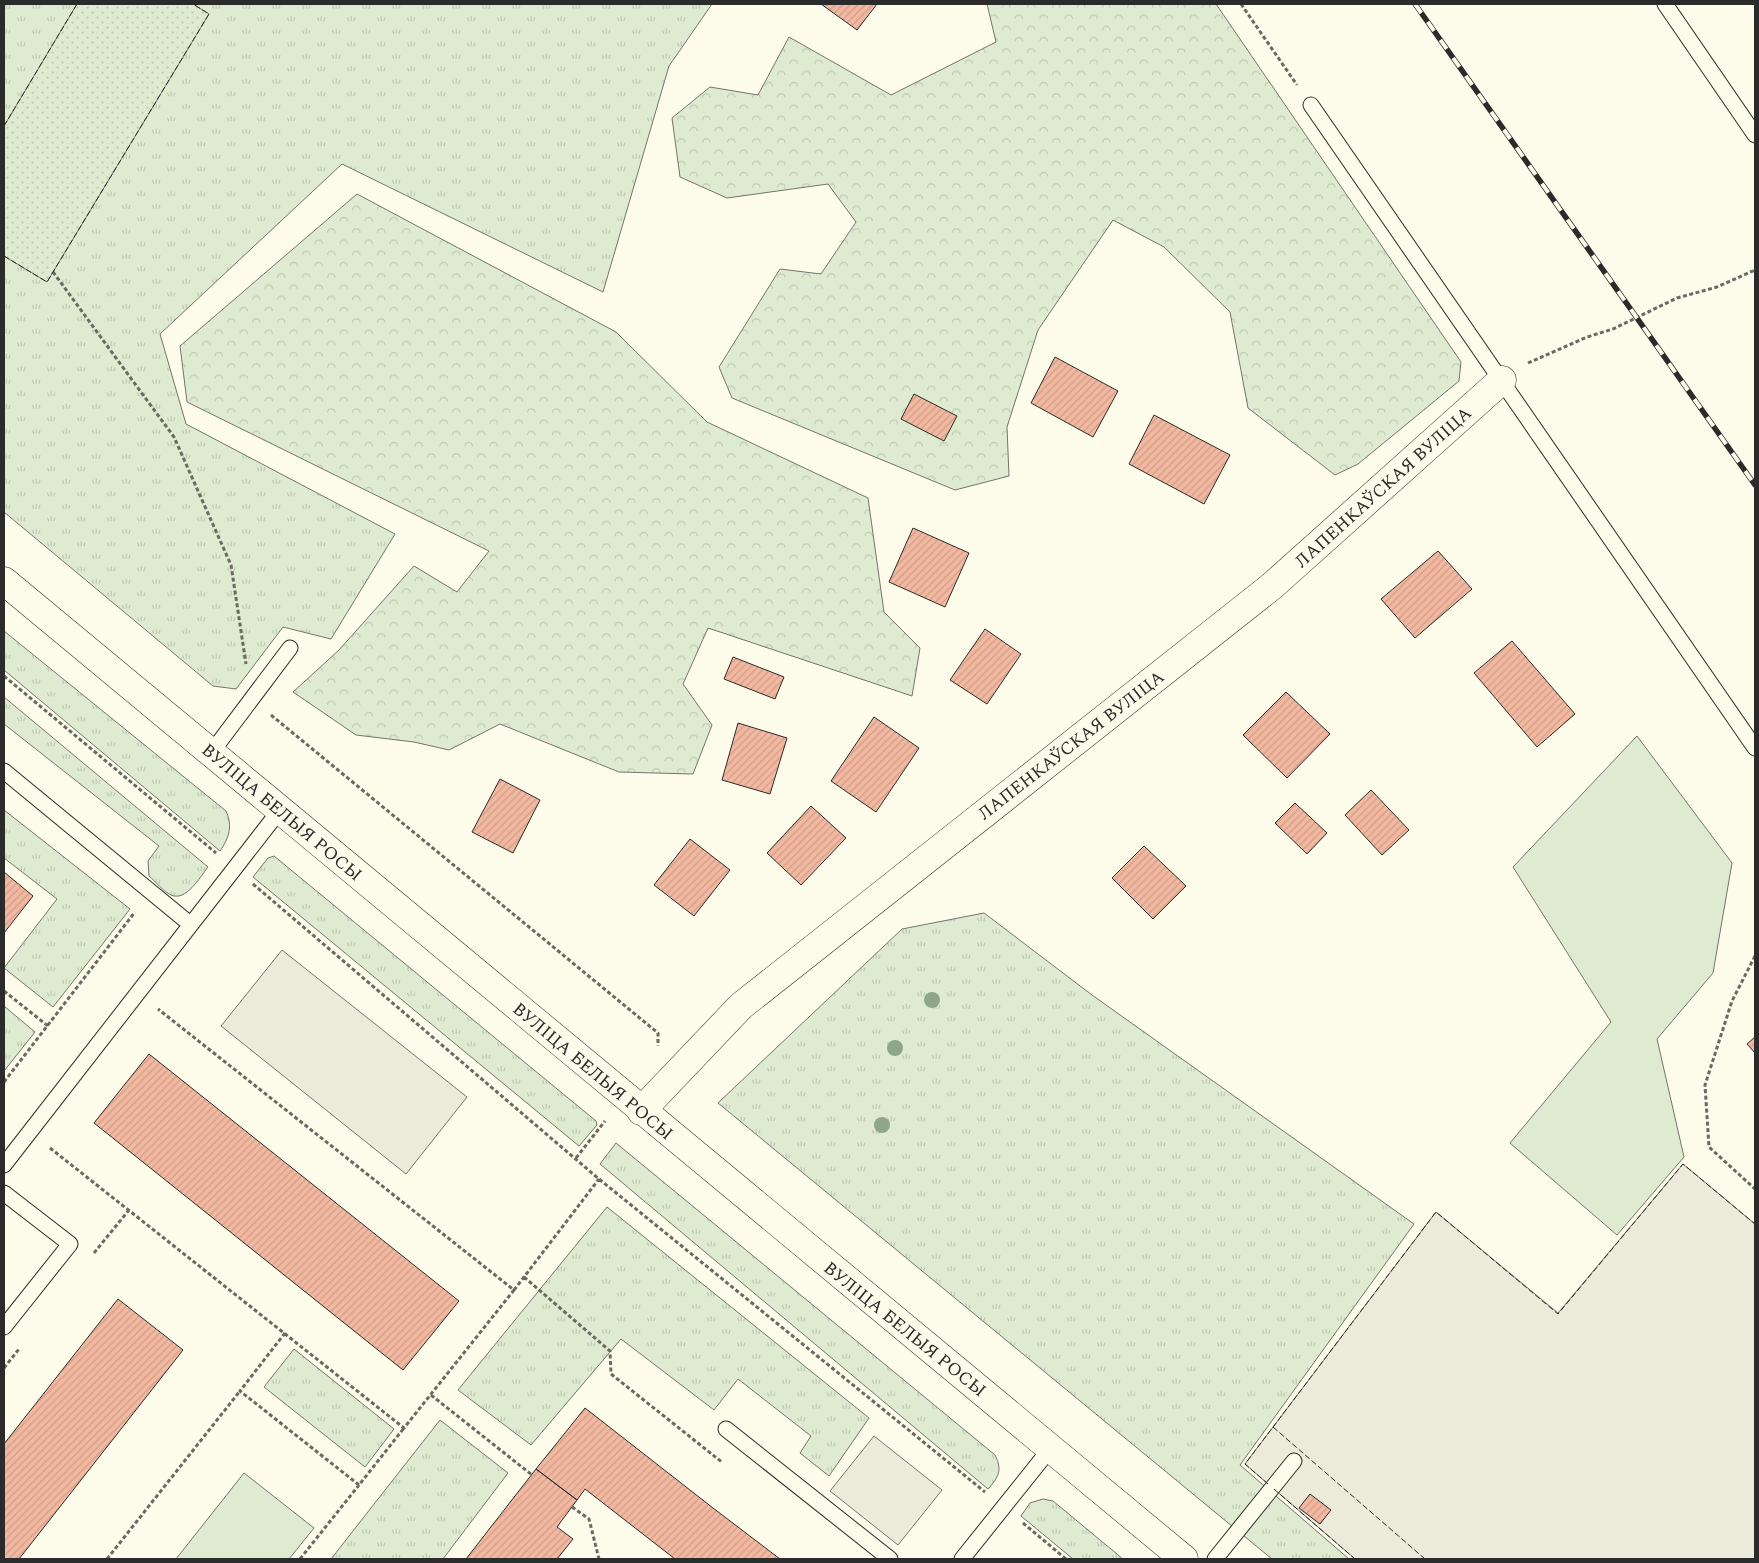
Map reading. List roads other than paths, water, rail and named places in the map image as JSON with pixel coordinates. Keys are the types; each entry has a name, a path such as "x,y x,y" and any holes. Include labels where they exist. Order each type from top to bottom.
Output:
{"main road":[{"name":"ЛАПЕНКАЎСКАЯ ВУЛІЦА","path":"641,1111 741,1006 1272,586 1502,380"},
{"name":"ВУЛІЦА БЕЛЫЯ РОСЫ","path":"4,581 641,1111 1184,1559"}],"lane":[{"path":"1665,4 1755,135"},
{"path":"1311,105 1755,748"},
{"path":"211,753 290,648"},
{"path":"4,771 145,885 190,924"},
{"path":"4,1165 280,810"},
{"path":"4,1193 70,1244 4,1327"},
{"path":"726,1429 890,1559"},
{"path":"962,1559 1050,1449"},
{"path":"1215,1559 1294,1461"}],"railway":[{"path":"1415,4 1755,485"}]}
